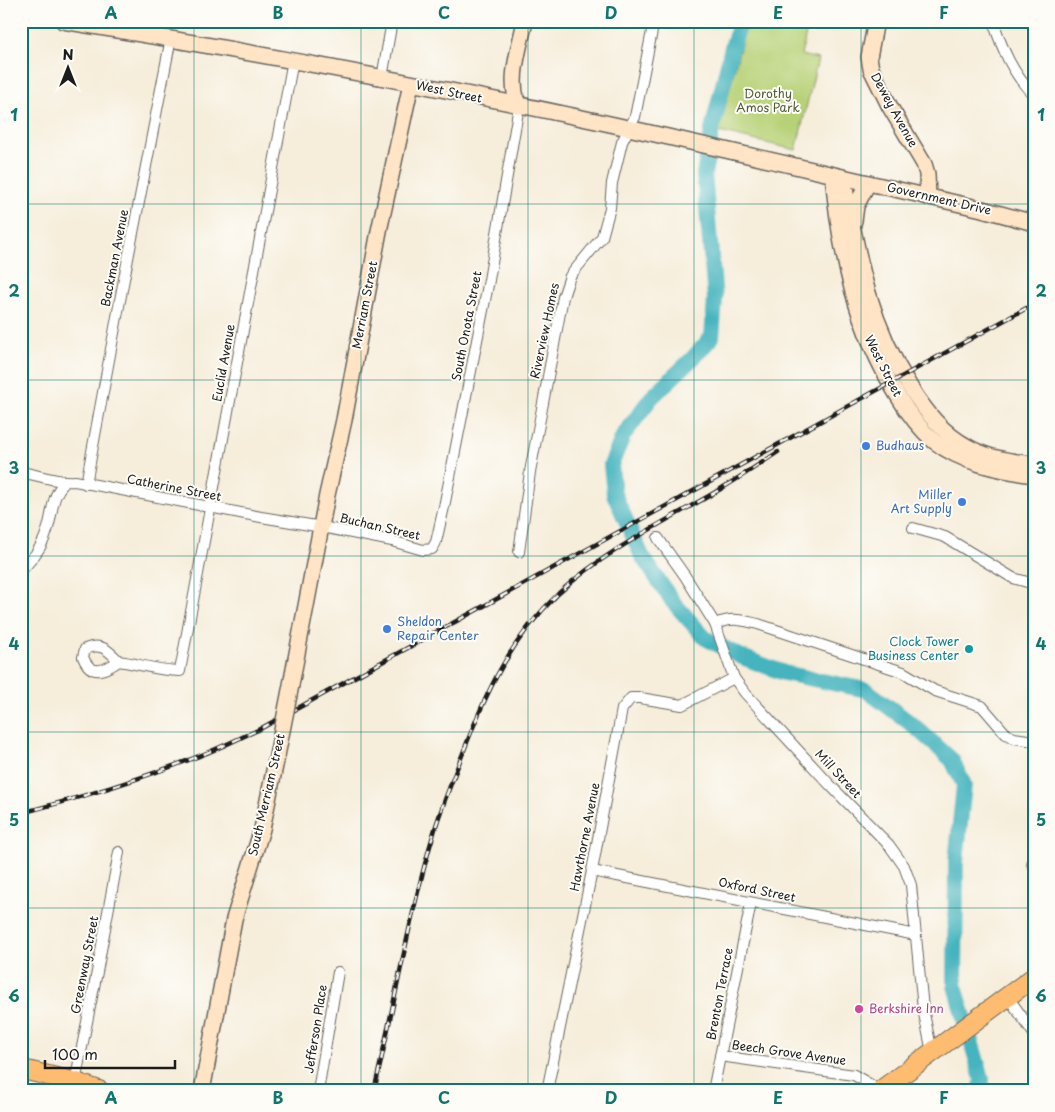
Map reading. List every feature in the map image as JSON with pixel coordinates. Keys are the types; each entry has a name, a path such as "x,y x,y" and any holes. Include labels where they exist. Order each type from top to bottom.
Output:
{"highway":[{"path":"880,1091 1034,977"},
{"path":"21,1069 75,1082 100,1091"}],"street":[{"name":"West Street","path":"62,21 293,60 719,148 838,176"},
{"path":"382,78 392,21"},
{"path":"519,106 515,98 515,72 525,21"},
{"name":"Riverview Homes","path":"519,552 530,472 563,297 570,276 602,237 610,208 612,183 622,142 635,117 654,21"},
{"name":"Dewey Avenue","path":"876,21 869,57 871,69 890,107 924,164 927,174 928,197"},
{"path":"993,21 1004,52 1021,82 1034,96"},
{"name":"Backman Avenue","path":"86,484 171,38"},
{"name":"Euclid Avenue","path":"119,661 168,671 180,671 293,60"},
{"name":"Merriam Street","path":"322,527 379,231 411,84"},
{"name":"South Onota Street","path":"432,549 436,542 445,500 489,280 519,106"},
{"name":"West Street","path":"838,176 867,292 882,333 897,366 918,400 936,423 956,440 970,448 998,458 1034,464"},
{"name":"West Street","path":"838,176 842,251 860,319 886,378 910,416 934,441 959,456 994,468 1034,475"},
{"name":"Government Drive","path":"838,176 998,212 1034,224"},
{"name":"West Street","path":"854,234 856,206 868,183"},
{"path":"998,212 1034,217"},
{"name":"Catherine Street","path":"21,472 54,478 64,483 75,482 322,527"},
{"path":"21,572 39,552 48,530 57,490 64,483"},
{"name":"Buchan Street","path":"322,527 392,541 423,550 432,549"},
{"name":"South Merriam Street","path":"202,1091 234,919 262,829 322,527"},
{"path":"913,528 945,536 1013,578 1034,584"},
{"name":"Mill Street","path":"658,538 685,576 715,624 722,639 734,678 745,693 831,786 889,845 904,866 908,876 916,935 923,1009 936,1049"},
{"path":"715,624 735,618 896,669 935,691 982,706 1006,734 1014,738 1034,742"},
{"name":"Hawthorne Avenue","path":"547,1091 592,871 620,716 625,703 631,698 640,698 682,705 734,678"},
{"name":"Greenway Street","path":"75,1082 118,852"},
{"name":"Oxford Street","path":"592,871 916,935"},
{"name":"Brenton Terrace","path":"713,1091 751,903"},
{"name":"Jefferson Place","path":"318,1091 338,972"},
{"path":"1008,997 1034,1034"},
{"name":"Beech Grove Avenue","path":"720,1056 854,1075 880,1091"}],"green space":[{"name":"Dorothy Amos Park","path":"747,21 809,21 801,55 818,59 796,150 719,132"}],"waterway":[{"path":"741,21 732,47 712,130 704,174 715,299 712,337 651,398 623,436 611,465 614,494 642,556 673,602 705,638 742,657 784,673 866,690 913,725 952,760 964,785 956,862 955,986 982,1079 981,1091"}],"railway":[{"path":"21,813 87,795 152,774 202,755 258,730 1034,304"},
{"path":"374,1091 410,926 435,829 481,709 513,648 542,611 576,578 614,551 722,488 778,452"}],"place":[{"name":"Budhaus","path":"866,446"},
{"name":"Miller Art Supply","path":"962,502"},
{"name":"Sheldon Repair Center","path":"387,629"},
{"name":"Clock Tower Business Center","path":"969,649"},
{"name":"Berkshire Inn","path":"859,1009"}]}
